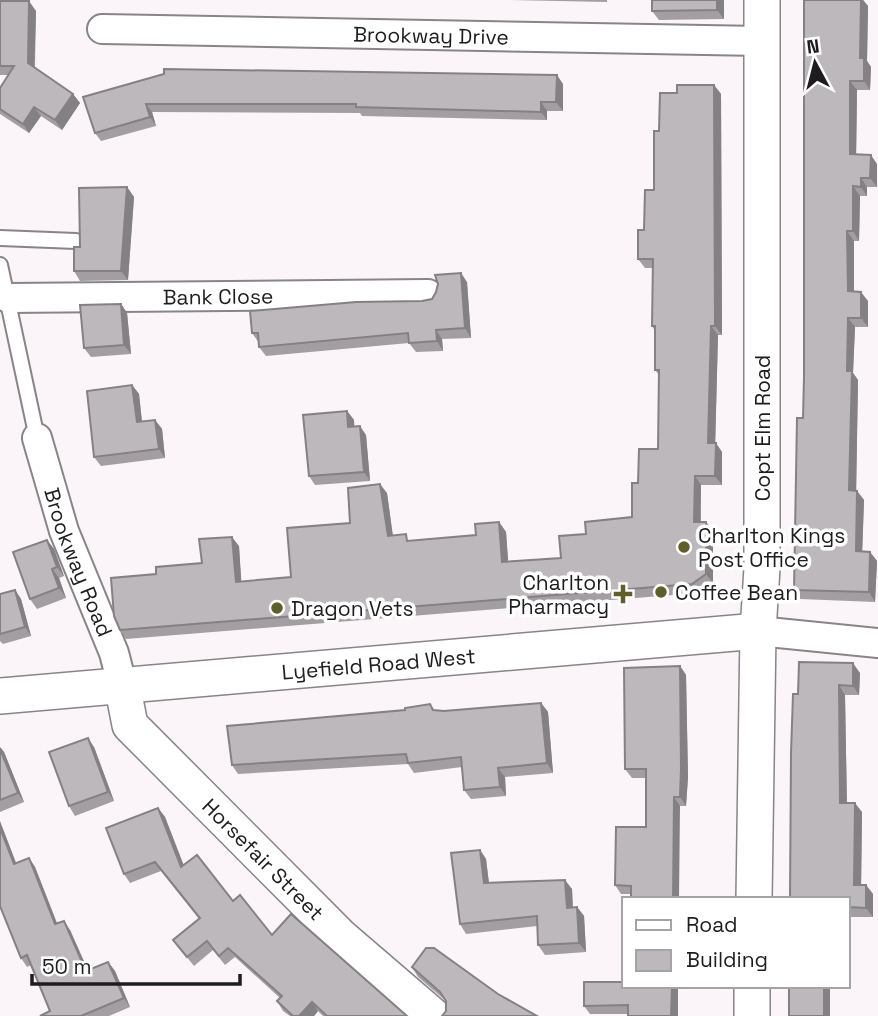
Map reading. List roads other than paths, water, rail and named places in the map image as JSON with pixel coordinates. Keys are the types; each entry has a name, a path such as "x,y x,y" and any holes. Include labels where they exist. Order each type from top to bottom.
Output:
{"street":[{"name":"Copt Elm Road","path":"754,897 758,631 762,568 762,0"},
{"name":"Brookway Drive","path":"102,29 761,41"},
{"name":"Bank Close","path":"8,298 428,294"},
{"name":"Brookway Road","path":"37,438 64,531 114,653 122,684"},
{"path":"758,631 878,643"},
{"name":"Lyefield Road West","path":"0,696 758,631"},
{"name":"Horsefair Street","path":"122,684 130,725 341,937 433,1016"},
{"path":"751,1016 752,988"}],"lane":[{"path":"0,238 76,241"},
{"path":"0,265 37,438"}],"place":[{"name":"Charlton Kings Post Office","path":"684,547"},
{"name":"Coffee Bean","path":"661,592"},
{"name":"Charlton Pharmacy","path":"623,594"},
{"name":"Dragon Vets","path":"277,608"}]}
